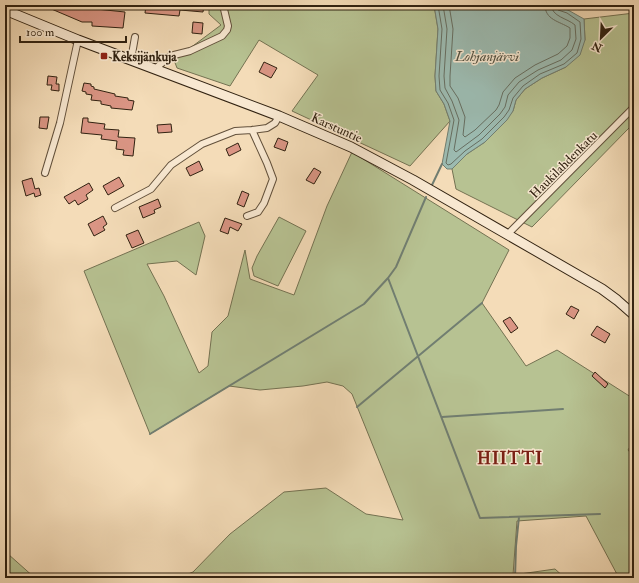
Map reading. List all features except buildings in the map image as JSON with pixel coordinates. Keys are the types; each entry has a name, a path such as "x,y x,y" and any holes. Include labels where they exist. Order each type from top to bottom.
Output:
{"street":[{"path":"155,69 170,56 190,51 222,36 227,30 228,26 223,5"},
{"name":"Karstuntie","path":"5,10 78,40 279,116 351,147 413,180 602,289 634,315"},
{"path":"131,60 135,38"},
{"path":"45,173 60,123 78,40"},
{"name":"Haukilahdenkatu","path":"507,235 634,107"},
{"path":"115,208 151,190 171,165 202,144 235,131 267,128 275,123 279,116"},
{"path":"247,216 258,212 264,203 273,179 252,130"}],"green space":[{"path":"209,5 434,5 438,29 435,76 436,91 444,104 450,121 410,166 292,111 318,75 259,40 230,86 177,68 174,60 221,25 209,14"},
{"path":"634,13 634,134 629,128 532,227 456,189 452,169 467,154 485,142 513,111 516,100 525,89 542,78 566,67 585,40 584,19"},
{"path":"352,152 509,250 482,303 526,366 557,350 634,399 634,440 628,450 634,457 634,578 619,578 586,516 517,521 513,575 555,569 565,578 178,578 193,572 230,534 284,492 326,488 366,514 403,520 352,394 343,386 327,382 260,390 229,386 150,434 84,271 199,222 205,236 196,275 177,261 147,264 164,296 199,373 208,366 212,332 228,316 245,250 250,279 294,295 327,206"},
{"path":"279,217 306,231 278,286 254,276 252,268"},
{"path":"5,550 8,554 35,578 5,578"}],"water":[{"name":"Lohjanjärvi","path":"434,5 560,5 560,7 584,19 585,40 580,55 566,67 542,78 525,89 516,100 513,111 507,120 485,142 467,154 452,169 447,169 442,164 450,121 444,104 436,91 435,76 438,29"}],"waterway":[{"path":"432,185 442,164"},
{"path":"150,434 364,304 396,267 426,197"},
{"path":"388,278 480,518 600,514"},
{"path":"357,407 482,303"},
{"path":"442,417 563,409"},
{"path":"515,578 519,517"}],"place":[{"name":"Keksijänkuja","path":"104,56"}],"district":[{"name":"HIITTI","path":"510,458"}]}
